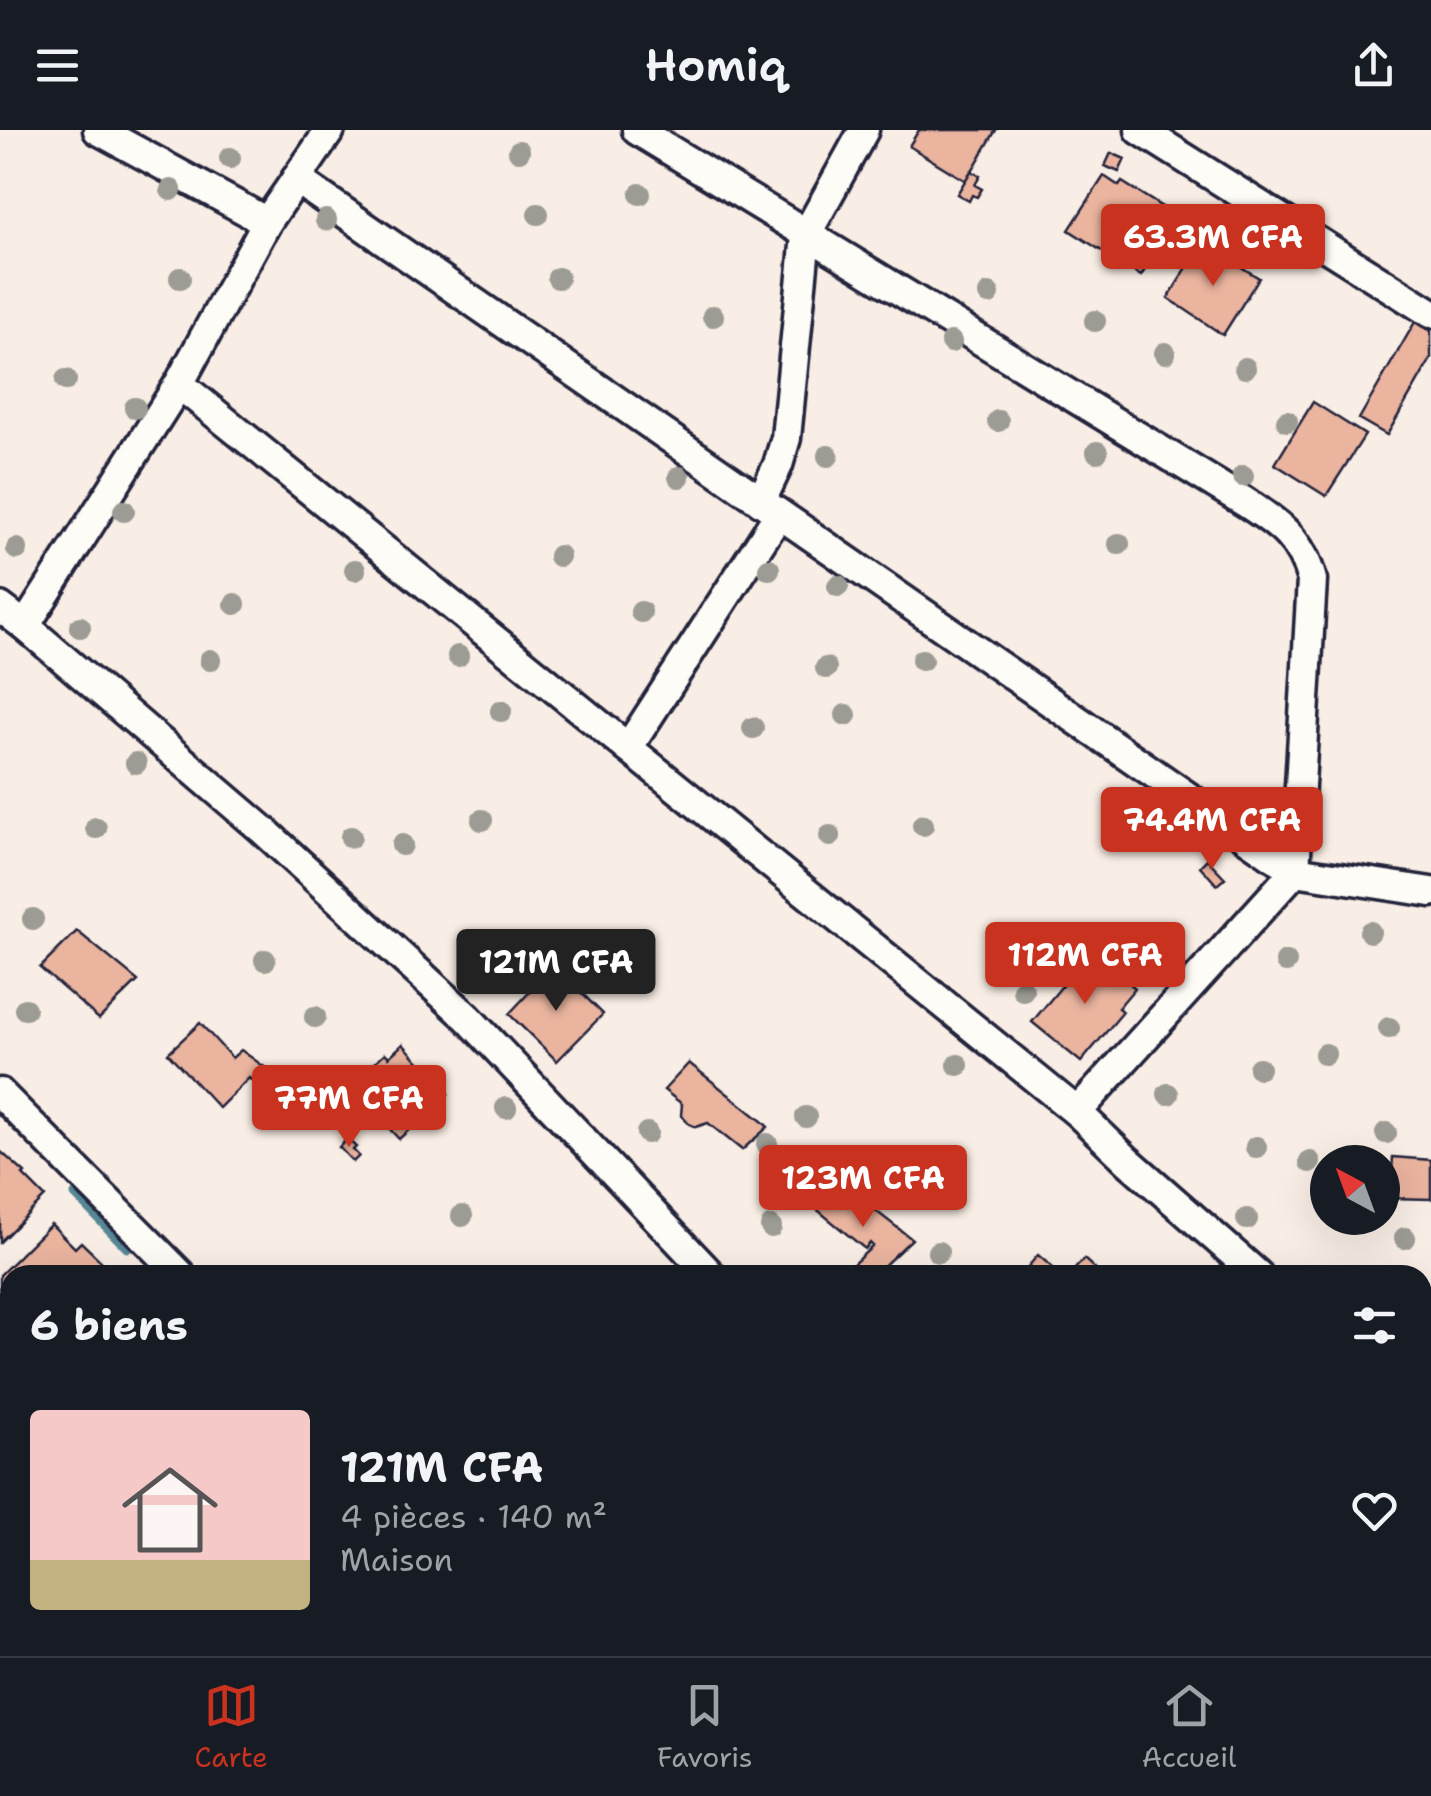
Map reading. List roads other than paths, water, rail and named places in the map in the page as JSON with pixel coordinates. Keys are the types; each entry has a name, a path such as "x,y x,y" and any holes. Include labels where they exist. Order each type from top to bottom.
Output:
{"street":[{"path":"98,130 267,222"},
{"path":"26,626 179,384 267,222 330,130"},
{"path":"637,130 1274,521 1296,542 1307,561 1312,580 1294,871 1077,1112"},
{"path":"628,748 770,508 786,438 806,234 864,130"},
{"path":"1140,130 1431,313"},
{"path":"296,179 1294,871 1431,892"},
{"path":"179,384 1077,1112 1247,1265"},
{"path":"0,607 262,829 468,1018 702,1265"},
{"path":"0,1093 170,1265"}],"waterway":[{"path":"75,1195 127,1248"}]}
